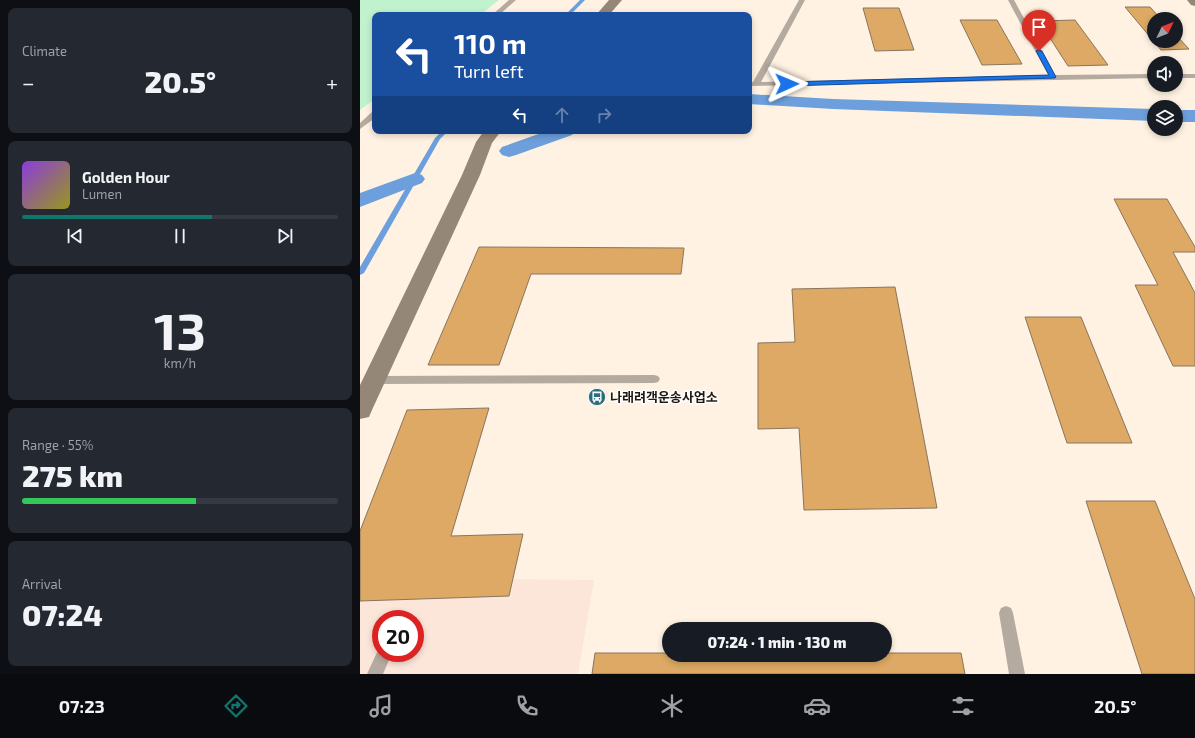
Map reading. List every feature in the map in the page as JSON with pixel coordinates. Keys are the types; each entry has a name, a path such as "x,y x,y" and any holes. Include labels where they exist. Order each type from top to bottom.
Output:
{"street":[{"path":"605,12 616,0"},
{"path":"360,410 471,175 484,142 491,134"}],"lane":[{"path":"499,12 513,0"},
{"path":"752,84 802,0"},
{"path":"1011,0 1053,77"},
{"path":"752,84 1147,76"},
{"path":"1183,76 1195,76"},
{"path":"360,127 372,117"},
{"path":"375,380 654,379"},
{"path":"1006,613 1017,674"},
{"path":"375,674 380,662"}],"shaded area":[{"path":"360,578 594,580 578,674 360,674"}],"green space":[{"path":"360,0 499,0 484,12 372,12 372,101 360,110"}],"building":[{"path":"1125,7 1150,7 1155,12 1147,12 1147,33"},
{"path":"863,8 899,8 914,50 875,51"},
{"path":"960,20 997,20 1022,64 982,65"},
{"path":"1075,20 1108,65 1068,66 1039,21"},
{"path":"1183,43 1189,49 1161,50 1159,48 1183,48"},
{"path":"1114,199 1167,199 1195,247 1195,252 1173,252 1195,293 1195,366 1173,366 1135,285 1158,285"},
{"path":"479,247 684,248 681,274 531,274 499,365 428,365"},
{"path":"895,287 937,508 804,510 799,428 758,429 758,343 795,342 792,289"},
{"path":"1025,317 1081,317 1132,443 1067,443"},
{"path":"489,408 451,536 523,534 509,596 360,601 360,531 407,410"},
{"path":"1086,501 1155,501 1195,599 1195,674 1142,674"},
{"path":"595,653 662,653 662,662 892,662 892,653 961,653 965,674 592,674"}],"waterway":[{"path":"570,12 583,0"},
{"path":"752,99 833,104 1147,115"},
{"path":"1183,116 1195,116"},
{"path":"360,273 438,138 442,134"},
{"path":"509,151 557,134"},
{"path":"360,201 415,179"}],"place":[{"name":"나래려객운송사업소","path":"597,397"}],"route":[{"path":"787,84 1053,77 1039,51"}]}
